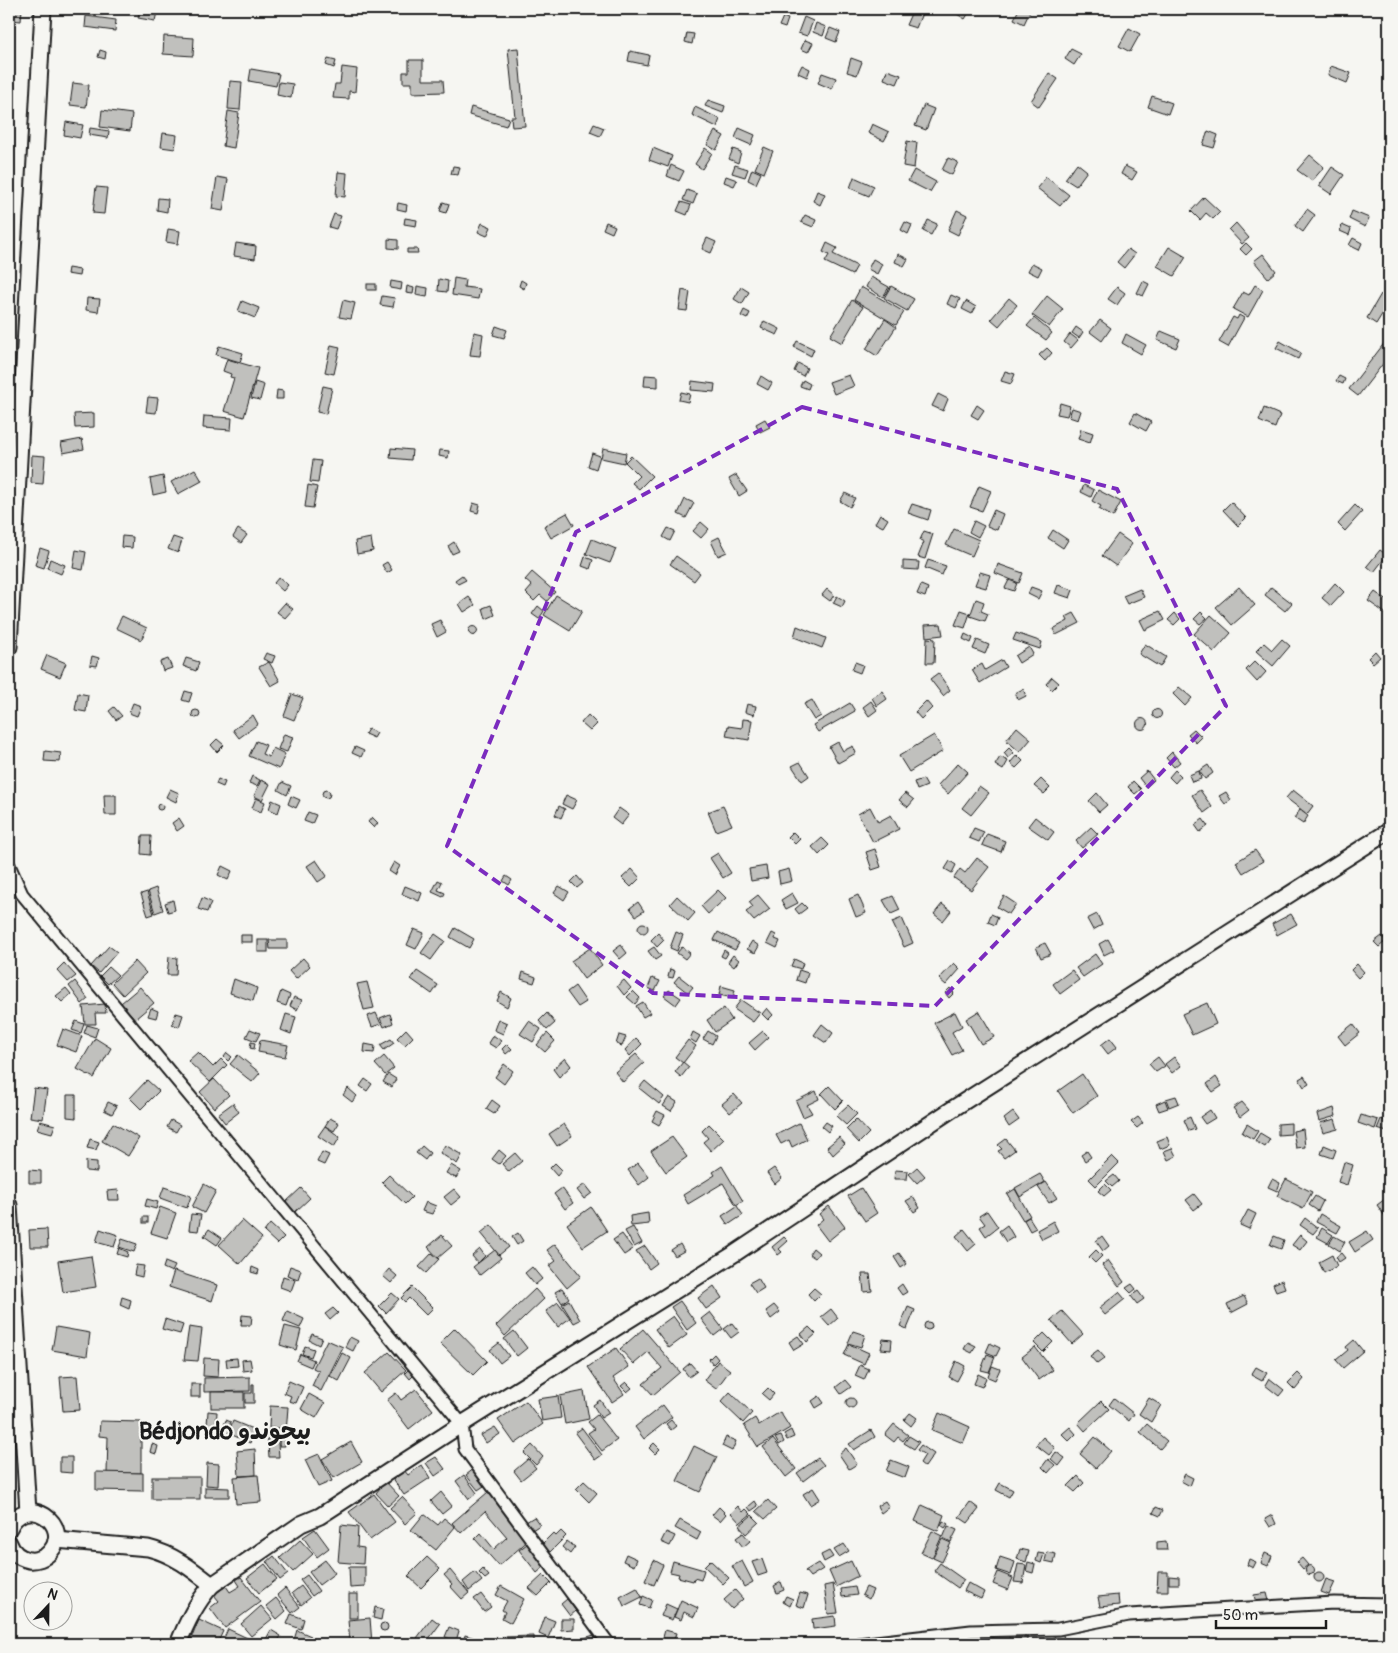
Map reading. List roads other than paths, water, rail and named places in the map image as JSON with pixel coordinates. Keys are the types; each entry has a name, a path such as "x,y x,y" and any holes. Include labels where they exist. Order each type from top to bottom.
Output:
{"street":[{"path":"9,647 44,9"},
{"path":"178,1644 192,1613 212,1585 301,1524 320,1516 462,1424 734,1254 954,1108 1389,831"},
{"path":"9,865 22,894 462,1424 465,1450 609,1644"},
{"path":"9,1205 28,1512"},
{"path":"9,1543 17,1555 35,1560 46,1556 56,1540 55,1527 41,1513 28,1512 20,1514 10,1524"},
{"path":"56,1540 158,1550 178,1559 212,1585"},
{"path":"858,1644 971,1631 1058,1630 1129,1615 1334,1603 1389,1604"}],"district":[{"name":"Bédjondo بيجوندو","path":"225,1431"}]}
